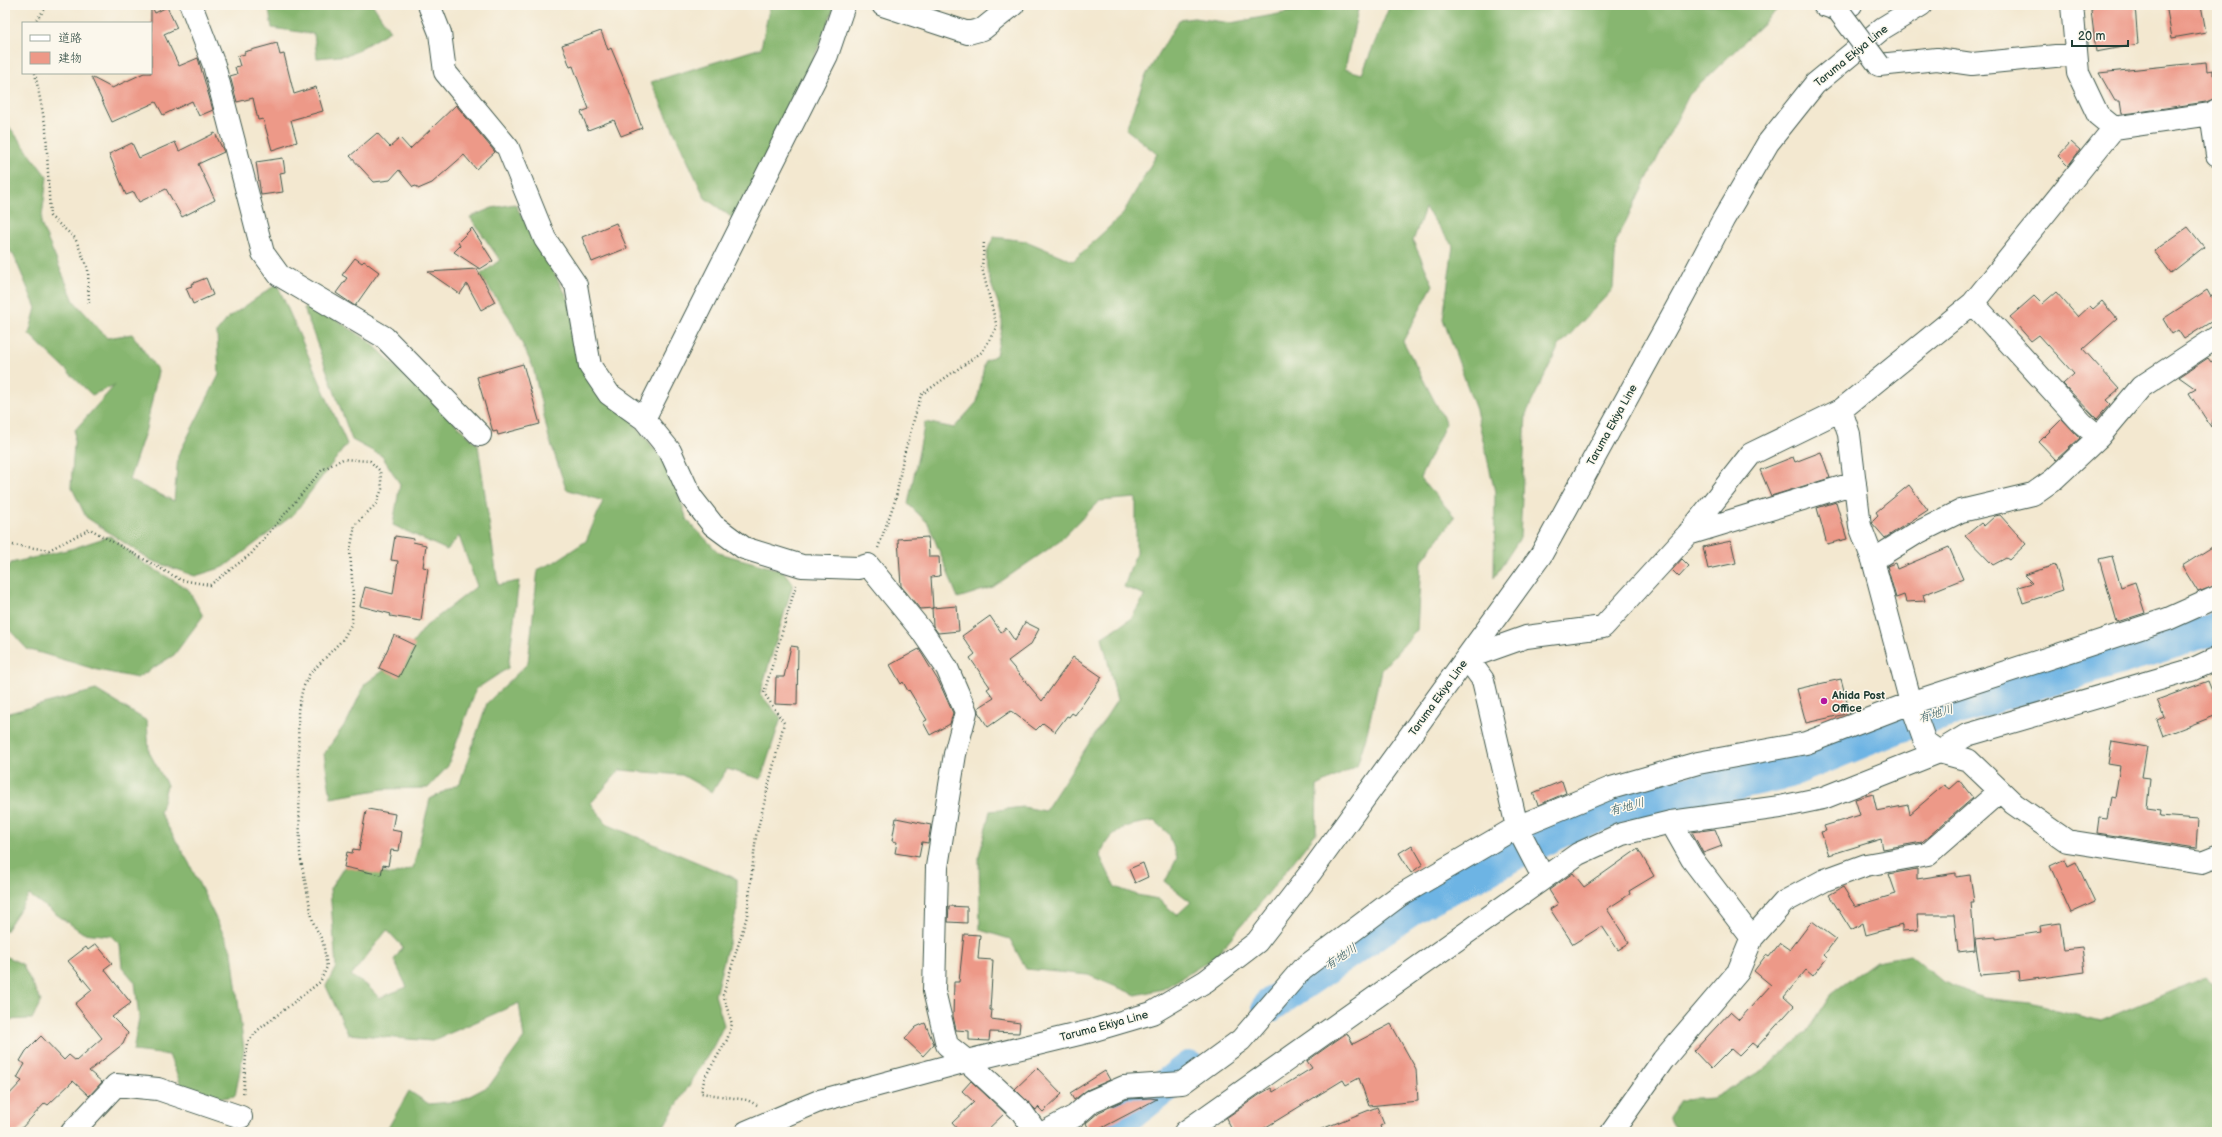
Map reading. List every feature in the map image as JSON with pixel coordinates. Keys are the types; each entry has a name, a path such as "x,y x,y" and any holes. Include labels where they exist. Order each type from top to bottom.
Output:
{"street":[{"path":"191,5 214,65 263,253 279,275 384,337 480,435"},
{"path":"429,5 440,33 445,72 508,148 545,239 576,285 590,366 609,394 644,419 670,451 692,497 713,525 744,548 802,566 858,568 868,565 921,630 947,668 966,712 955,754 937,867 934,991 947,1045 967,1060 1022,1112 1036,1132"},
{"path":"644,419 827,55 844,5"},
{"path":"883,5 968,33 983,29 1013,5"},
{"name":"Taruma Ekiya Line","path":"746,1132 819,1101 967,1060 1091,1031 1152,1013 1206,981 1257,942 1311,872 1467,658 1540,554 1684,294 1723,220 1768,143 1815,84 1883,28 1921,5"},
{"path":"2072,5 2078,73 2098,115 2114,128"},
{"path":"1837,7 1879,65 1937,58 1972,64 2076,54"},
{"path":"1543,877 1517,827 1483,680 1467,658 1526,637 1603,627 1688,534 1751,454 1841,410 1973,303 2114,128 2214,112 2217,155"},
{"path":"1973,303 2082,423 2099,437"},
{"path":"1872,560 1915,534 1962,511 2033,494 2053,480 2099,437 2141,387 2216,341"},
{"path":"1841,410 1849,434 1860,526 1872,560 1911,703 1932,747 1968,760 2014,804 2067,841 2202,862 2217,856"},
{"path":"1688,534 1855,483"},
{"path":"1045,1132 1075,1116 1092,1101 1124,1087 1182,1083 1241,1040 1302,969 1399,896 1517,827 1611,788 1698,763 1806,742 1911,703 2168,619 2217,597"},
{"path":"1185,1132 1543,877 1578,854 1622,834 1671,822 1780,807 1823,798 1932,747 1967,735 2191,670 2217,658"},
{"path":"1612,1132 1663,1060 1738,972 1752,938 1784,902 1825,880 1866,865 1928,854 2000,791"},
{"path":"1671,822 1692,859 1752,938"},
{"path":"72,1132 116,1085 158,1088 241,1117"}],"path":[{"path":"35,22 48,5"},
{"path":"35,74 46,129 50,216 75,238 88,269 89,305"},
{"path":"868,565 873,562 896,498 903,458 921,395 982,352 997,327 982,268 984,242"},
{"path":"5,544 49,550 90,530 181,580 210,585 251,554 322,470 343,459 370,461 380,471 382,489 376,504 355,525 350,551 353,593 352,623 343,639 309,675 303,688 298,710 300,855 312,922 323,942 327,967 320,982 258,1030 247,1043 241,1117"},
{"path":"772,1121 760,1106 747,1100 701,1093 705,1077 727,1040 732,1024 722,995 747,916 756,836 784,723 764,693 802,566"}],"green space":[{"path":"268,5 373,5 390,31 349,55 317,58 314,34 272,28"},
{"path":"770,5 835,5 803,86 734,219 705,198 651,82 761,48"},
{"path":"1326,5 1359,5 1345,69 1362,74 1390,5 1775,5 1780,7 1689,95 1616,241 1613,289 1559,346 1526,414 1520,538 1494,578 1495,492 1476,410 1443,319 1453,246 1425,208 1413,241 1433,285 1403,341 1446,423 1420,478 1455,517 1421,562 1417,630 1381,670 1367,733 1357,766 1317,786 1316,833 1214,958 1163,989 1136,995 1088,975 1026,969 1010,939 980,930 979,856 990,811 1023,807 1045,811 1117,700 1102,637 1131,619 1145,595 1124,587 1136,553 1136,498 1099,501 1060,541 993,587 958,598 928,523 908,504 925,422 954,428 977,402 985,361 996,355 1001,334 1002,321 987,269 989,248 994,237 1026,241 1073,261 1122,215 1157,154 1126,129 1145,77 1179,20 1194,18 1231,23","holes":["1154,821 1169,834 1177,858 1165,882 1191,902 1177,915 1158,899 1137,895 1115,887 1100,856 1109,839 1114,834 1128,826"]},
{"path":"5,121 47,177 41,224 74,301 107,338 132,334 158,371 146,429 129,480 174,501 178,456 219,375 217,332 228,318 277,284 347,444 293,515 224,567 195,576 150,560 86,517 71,486 75,430 115,385 92,395 29,334 36,308 14,256 5,244"},
{"path":"515,204 572,305 624,411 671,470 687,520 719,553 783,571 793,584 760,694 781,718 761,779 727,769 712,792 682,775 620,770 591,803 606,824 737,879 737,909 715,995 724,1025 713,1047 660,1132 518,1132 518,1129 504,1132 388,1132 387,1130 409,1091 429,1104 460,1101 489,1086 524,1038 519,1003 432,1041 348,1034 326,986 336,967 330,889 346,864 392,875 413,868 430,799 460,783 487,703 528,663 538,569 553,563 586,541 603,501 566,489 549,438 533,367 510,318 480,275 500,260 470,217 492,208","holes":["387,930 403,947 394,960 407,987 379,998 369,987 351,976"]},
{"path":"315,306 369,341 478,445 498,585 519,581 508,668 476,689 448,766 428,788 383,789 331,798 324,754 348,720 365,684 402,657 426,626 477,586 459,536 447,550 393,525 400,484 382,456 352,440 304,308"},
{"path":"110,536 145,564 188,589 203,616 174,655 137,678 98,670 27,649 7,627 5,620 5,573 11,563 71,549"},
{"path":"96,690 147,721 149,752 167,785 160,813 189,863 232,952 244,1050 235,1096 215,1099 182,1087 169,1055 133,1051 139,1018 135,982 122,967 120,945 111,936 83,933 29,895 5,932 5,714"},
{"path":"1910,955 1942,981 1983,998 2030,1003 2101,1021 2205,977 2217,988 2217,1132 1677,1132 1669,1117 1681,1100 1713,1098 1764,1069 1806,1033 1832,993 1876,961"},
{"path":"5,956 22,964 41,1001 32,1019 5,1020"}],"building":[{"path":"151,5 155,13 167,7 177,28 164,34 179,66 198,58 213,110 199,116 192,101 163,115 156,102 112,122 91,77 112,88 142,74 152,74"},
{"path":"2096,5 2135,5 2138,44 2096,52 2091,10"},
{"path":"2166,5 2201,5 2206,32 2172,38"},
{"path":"601,31 608,50 611,48 629,91 642,128 621,136 614,120 588,130 581,112 589,109 573,66 570,67 562,45"},
{"path":"277,43 280,55 284,54 294,94 316,87 323,111 291,120 297,142 272,150 263,119 258,120 253,98 237,102 230,76 237,74 235,67 240,66 237,56 245,54 244,52"},
{"path":"2206,62 2207,71 2213,70 2213,75 2217,75 2216,98 2206,102 2132,113 2122,114 2120,101 2115,101 2099,73"},
{"path":"456,105 495,152 476,169 464,155 432,183 418,189 416,186 413,187 399,170 390,180 374,182 350,156 377,133 390,147 400,138 410,149"},
{"path":"215,133 224,152 198,164 215,200 182,217 166,189 139,202 134,192 126,195 109,154 132,143 139,158 175,142 179,151"},
{"path":"2071,142 2080,150 2068,166 2058,156"},
{"path":"283,158 285,172 280,173 283,192 261,195 256,162"},
{"path":"616,223 627,248 592,262 582,237"},
{"path":"2188,227 2204,247 2171,273 2154,251"},
{"path":"472,228 493,261 480,269 454,252 460,246 458,242"},
{"path":"355,258 362,263 364,261 379,272 355,306 336,293 347,278 342,275"},
{"path":"477,269 495,302 481,310 467,284 460,294 428,272"},
{"path":"206,278 213,295 193,304 186,288 192,286 191,284"},
{"path":"2207,290 2211,297 2217,294 2217,318 2184,339 2178,330 2172,334 2163,319"},
{"path":"2056,292 2078,317 2090,306 2093,309 2102,301 2117,319 2083,349 2119,389 2106,400 2110,404 2097,419 2063,384 2074,374 2039,335 2031,341 2010,317 2034,296 2042,304"},
{"path":"2208,358 2211,362 2217,358 2217,407 2211,427 2189,393 2196,389 2179,377"},
{"path":"523,364 540,424 498,435 497,431 493,432 477,377"},
{"path":"2062,419 2080,438 2056,460 2039,442"},
{"path":"1821,452 1830,478 1771,496 1760,470 1793,457 1795,462"},
{"path":"1909,485 1928,510 1885,538 1872,523 1878,515 1876,512"},
{"path":"1836,502 1847,539 1827,544 1817,508"},
{"path":"2000,515 2026,544 2009,560 2006,558 1993,565 1965,536 1981,523 1984,526 1995,516"},
{"path":"395,536 414,539 413,542 426,545 423,567 428,568 421,621 390,616 391,614 360,606 365,587 393,594 398,561 391,560"},
{"path":"928,537 929,557 939,557 940,576 931,577 933,608 920,609 901,586 898,539"},
{"path":"1731,541 1736,563 1708,569 1703,547"},
{"path":"2217,544 2217,585 2198,592 2182,566"},
{"path":"1949,547 1963,579 1923,595 1925,601 1906,602 1904,595 1896,598 1887,566 1895,563 1897,569"},
{"path":"2112,556 2121,587 2135,582 2145,613 2117,622 2099,559"},
{"path":"1682,559 1689,566 1679,577 1672,570"},
{"path":"2055,565 2063,590 2023,603 2018,587 2032,583 2024,575"},
{"path":"957,606 959,631 938,633 933,626 932,608"},
{"path":"990,616 1001,632 1006,628 1015,641 1025,622 1039,629 1031,644 1008,661 1042,701 1073,657 1102,677 1075,715 1072,713 1069,717 1067,716 1055,732 1043,723 1036,730 1011,711 988,727 978,712 978,708 994,698 987,689 990,687 970,658 975,654 962,636"},
{"path":"394,635 415,645 399,677 379,668"},
{"path":"791,646 798,647 797,705 775,704 776,677 784,677"},
{"path":"919,649 939,682 953,713 950,724 930,735 923,722 927,720 909,690 908,691 903,682 901,684 890,665"},
{"path":"1841,679 1850,713 1806,723 1797,689"},
{"path":"2208,681 2212,691 2217,689 2217,715 2163,736 2157,720 2164,717 2157,700"},
{"path":"2112,741 2147,747 2142,777 2150,778 2147,808 2161,810 2160,816 2198,819 2196,848 2097,833 2099,818 2107,819 2111,797 2115,798 2120,766 2108,764"},
{"path":"1959,780 1973,798 1922,842 1883,849 1881,839 1829,855 1821,832 1826,831 1824,826 1860,815 1855,799 1873,794 1877,811 1908,805 1910,814 1944,785 1949,789"},
{"path":"1562,781 1566,793 1538,805 1533,793"},
{"path":"368,809 395,814 392,830 402,832 399,851 391,850 388,866 383,865 381,875 344,867 347,852 352,853 353,849 359,850 366,811"},
{"path":"896,818 931,825 928,843 922,842 919,857 895,853 897,842 892,841"},
{"path":"1715,829 1722,846 1703,853 1692,832"},
{"path":"1412,845 1423,864 1411,873 1399,853"},
{"path":"1638,849 1654,876 1629,891 1630,894 1607,909 1629,943 1618,950 1602,926 1573,944 1550,909 1558,904 1549,890 1573,873 1584,887"},
{"path":"2065,859 2068,866 2076,862 2095,902 2071,913 2050,866"},
{"path":"1143,863 1148,877 1135,883 1129,869"},
{"path":"1917,869 1917,879 1956,873 1956,877 1970,875 1974,902 1971,902 1975,950 1958,952 1954,915 1917,915 1918,930 1902,931 1902,925 1866,935 1863,923 1851,930 1829,895 1843,887 1855,906 1896,894 1889,874"},
{"path":"949,906 967,907 967,923 948,922"},
{"path":"1812,921 1836,939 1824,955 1827,958 1813,976 1806,970 1784,997 1794,1006 1757,1047 1752,1043 1739,1056 1731,1049 1711,1069 1694,1051 1730,1012 1739,1020 1771,985 1754,971 1766,955 1769,957 1780,943 1790,950"},
{"path":"2060,923 2064,950 2082,948 2085,972 2019,981 2018,972 1980,975 1975,939 1996,937 1996,939 2041,932 2040,926"},
{"path":"964,934 980,935 978,959 993,960 990,1010 992,1010 991,1019 1020,1023 1019,1033 990,1032 989,1041 969,1040 969,1031 956,1030 953,1016 954,982 959,982"},
{"path":"96,944 112,963 104,969 131,1003 112,1017 128,1033 123,1044 89,1071 102,1082 89,1096 73,1081 48,1105 45,1103 18,1132 5,1132 5,1099 22,1081 17,1078 25,1064 20,1061 26,1051 41,1036 64,1060 69,1055 76,1061 102,1038 75,1004 92,990 68,961 86,947 88,950"},
{"path":"925,1023 934,1044 923,1056 905,1039 916,1027"},
{"path":"1391,1024 1416,1069 1418,1101 1369,1106 1359,1078 1346,1085 1343,1080 1258,1132 1233,1132 1226,1118 1262,1093 1271,1088 1273,1092 1312,1068 1307,1061 1344,1035 1347,1033 1353,1044"},
{"path":"1037,1068 1062,1094 1043,1112 1038,1107 1036,1110 1015,1089"},
{"path":"1105,1071 1110,1080 1087,1090 1074,1100 1070,1093"},
{"path":"971,1081 1005,1113 985,1132 960,1132 952,1123 974,1102 962,1091"},
{"path":"1127,1099 1157,1099 1094,1132 1090,1132 1086,1123 1099,1112"},
{"path":"1377,1107 1384,1124 1380,1126 1382,1132 1314,1132"}],"waterway":[{"name":"有地川","path":"1269,1006 1421,902 1558,832 1619,807 1786,772 1899,726 2217,628"},
{"name":"有地川","path":"1106,1132 1189,1068"}],"place":[{"name":"Ahida Post Office","path":"1824,701"}]}
